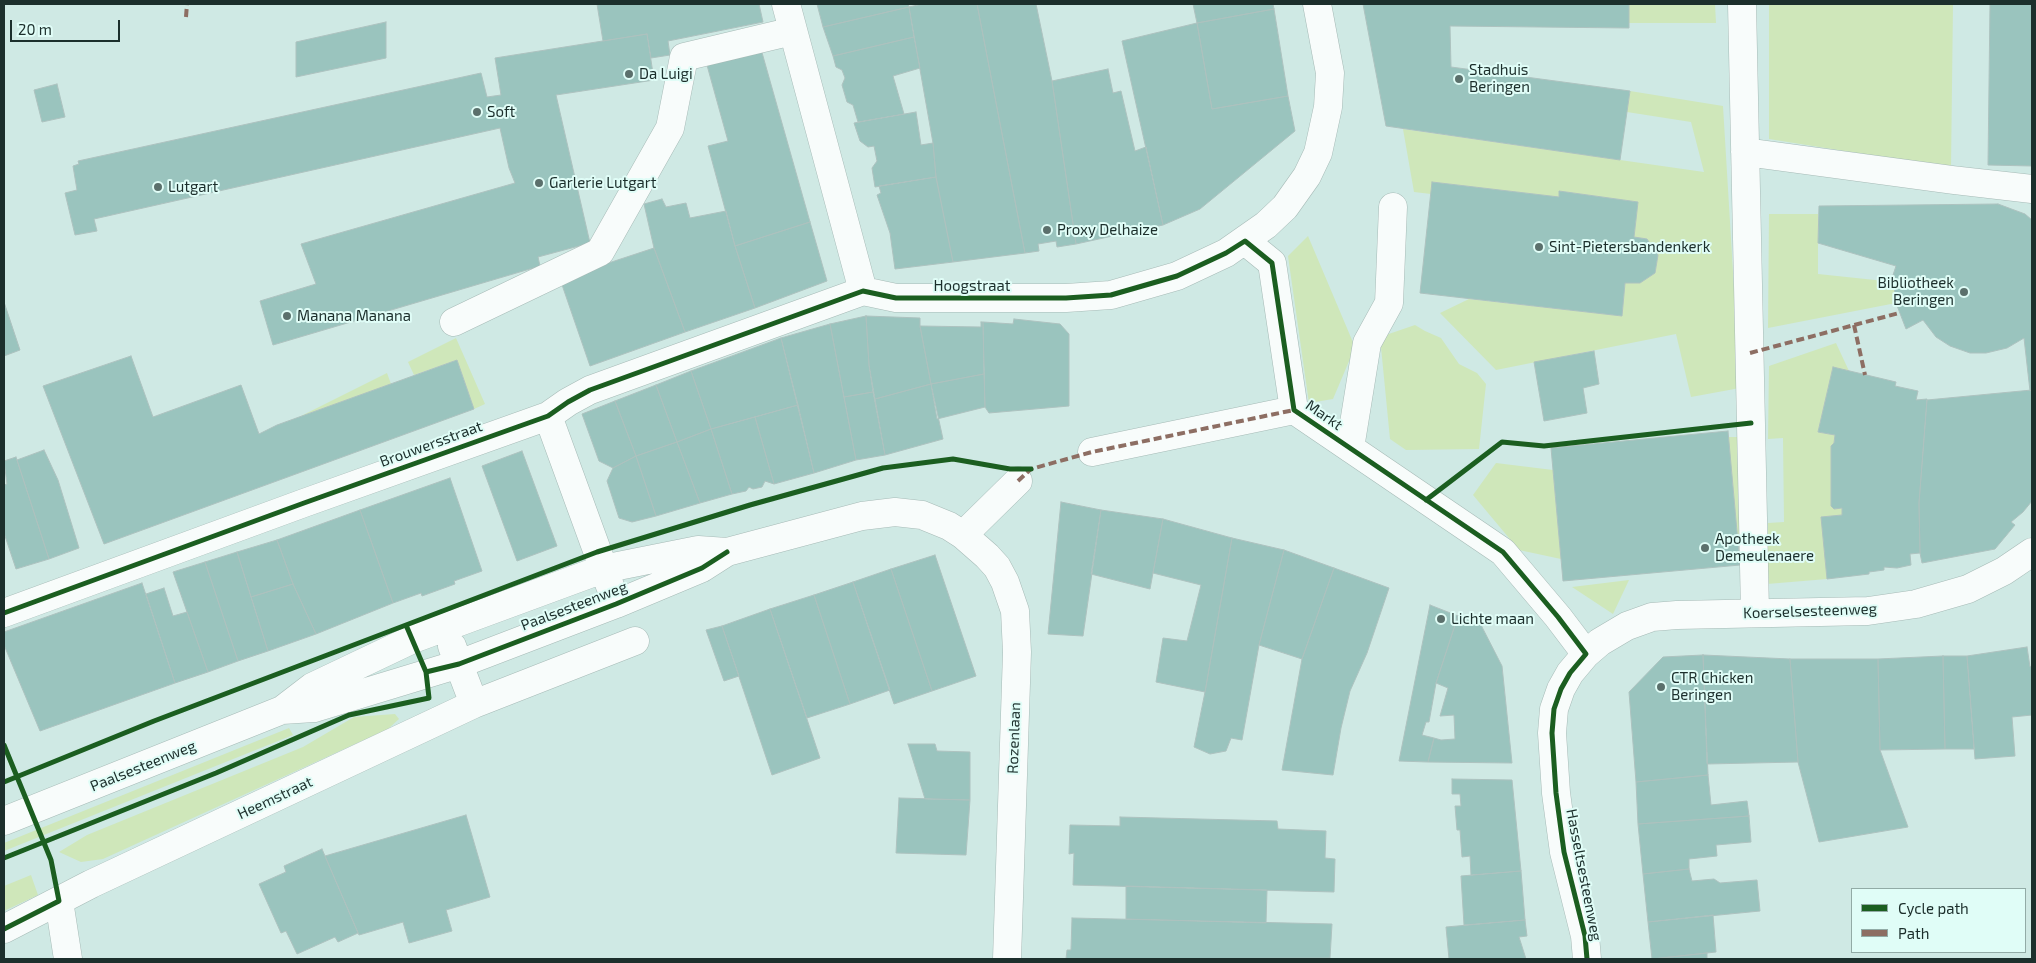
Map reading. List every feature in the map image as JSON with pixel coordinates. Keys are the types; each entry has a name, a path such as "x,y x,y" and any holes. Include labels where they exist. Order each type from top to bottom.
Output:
{"street":[{"path":"786,4 864,291"},
{"path":"1245,240 1266,225 1285,206 1308,176 1318,153 1328,107 1330,73 1317,4"},
{"path":"1742,4 1755,612"},
{"path":"454,322 600,252 670,128 684,57 793,31"},
{"path":"1746,152 2032,189"},
{"path":"1350,448 1367,342 1389,303 1394,207"},
{"name":"Hoogstraat","path":"864,291 896,298 1111,295 1177,276 1226,253 1245,240"},
{"name":"Markt","path":"1245,240 1272,263 1294,410"},
{"name":"Brouwersstraat","path":"4,613 548,416 590,390 864,291"},
{"name":"Markt","path":"1092,452 1294,410 1503,552 1558,617 1586,654"},
{"path":"548,416 616,604"},
{"path":"963,535 1018,481"},
{"name":"Paalsesteenweg","path":"4,821 282,710 312,687 413,639 603,569 698,550 727,552 881,513 907,512 922,516 949,526 963,535"},
{"name":"Rozenlaan","path":"963,535 987,556 997,568 1010,594 1015,611 1017,652 1007,959"},
{"name":"Paalsesteenweg","path":"282,710 314,708 380,686 459,664 616,604 702,568 727,552"},
{"name":"Koerselsesteenweg","path":"1586,654 1600,642 1627,626 1652,617 1755,612 1868,610 1916,604 1968,588 2004,571 2032,552"},
{"path":"445,628 474,704"},
{"name":"Heemstraat","path":"4,929 100,880 474,704 635,641"},
{"name":"Hasseltsesteenweg","path":"1586,654 1570,673 1562,689 1554,709 1552,734 1556,793 1564,852 1585,936 1587,959"},
{"path":"59,901 68,959"}],"green space":[{"path":"1629,4 1715,4 1716,23 1629,23"},
{"path":"1769,4 1953,4 1951,168 1769,139"},
{"path":"1630,91 1723,106 1740,388 1691,397 1676,334 1496,370 1440,313 1469,299 1622,316 1625,283 1640,283 1655,273 1658,255 1647,239 1634,237 1638,202 1560,191 1559,197 1433,182 1431,194 1414,192 1403,129 1704,172 1691,122 1627,112"},
{"path":"1769,214 1818,214 1818,274 1894,282 1896,303 1768,328"},
{"path":"1308,236 1355,347 1333,399 1309,403 1288,256"},
{"path":"1415,325 1441,338 1459,364 1477,373 1486,384 1479,449 1406,450 1390,439 1380,337"},
{"path":"456,338 485,404 474,409 457,360 414,375 408,362"},
{"path":"1836,343 1849,371 1833,368 1818,432 1835,435 1834,443 1831,446 1831,506 1834,509 1842,508 1842,515 1822,517 1827,579 1767,584 1768,523 1784,522 1783,438 1768,439 1769,366"},
{"path":"387,373 391,384 299,417"},
{"path":"1728,437 1741,437 1747,551 1739,552"},
{"path":"1496,463 1553,470 1561,559 1519,550 1473,495"},
{"path":"1629,580 1613,614 1572,587"},
{"path":"395,714 399,719 388,729 103,859 81,862 59,852 87,835 303,747 354,717"},
{"path":"289,728 293,735 4,851 4,843"},
{"path":"31,875 38,895 4,911 4,886"}],"building":[{"path":"597,4 759,4 763,22 668,41 670,55 651,58 647,34 603,41"},
{"path":"817,4 908,4 909,7 823,27"},
{"path":"922,4 977,4 1025,253 953,262 936,177 933,143 909,7"},
{"path":"977,4 1036,4 1052,81 1076,244 1057,247 1056,241 1038,244 1039,251 1025,253"},
{"path":"1193,4 1273,4 1274,9 1197,23"},
{"name":"Stadhuis Beringen","path":"1363,4 1629,4 1629,28 1450,26 1451,67 1630,91 1620,160 1386,126"},
{"path":"1990,4 2032,4 2032,166 1988,165"},
{"path":"909,7 914,37 833,56 823,27"},
{"path":"1274,9 1288,96 1212,109 1197,23"},
{"path":"386,22 386,58 296,77 296,42"},
{"path":"1197,23 1212,109 1288,96 1295,131 1200,209 1163,225 1122,41"},
{"name":"Lutgart","path":"647,34 654,80 556,95 590,243 538,257 540,266 273,345 260,301 316,284 301,244 515,183 509,168 500,128 94,219 97,231 75,235 65,193 77,190 73,166 79,164 78,161 481,73 487,97 501,95 495,58"},
{"path":"914,37 920,68 893,76 904,114 858,122 853,105 847,102 842,85 845,78 842,70 836,67 833,56"},
{"path":"759,42 810,222 735,246 708,146 728,141 705,58"},
{"path":"1108,69 1113,93 1121,91 1135,151 1146,147 1163,225 1076,244 1052,81"},
{"path":"57,84 65,117 42,122 34,90"},
{"path":"916,112 921,145 933,143 936,177 875,187 872,168 877,161 874,146 868,147 860,141 854,123"},
{"path":"936,177 953,262 895,269 890,233 877,195 881,193 879,186"},
{"name":"Sint-Pietersbandenkerk","path":"1432,182 1559,197 1559,191 1638,202 1634,237 1647,239 1658,255 1655,273 1640,283 1625,283 1622,316 1420,293"},
{"path":"662,199 666,207 686,203 690,218 726,211 755,308 685,332 654,248 644,204"},
{"name":"Bibliotheek Beringen","path":"1998,204 2025,214 2032,220 2032,390 2030,391 2024,338 2007,348 1986,353 1970,353 1950,346 1936,337 1923,320 1906,329 1896,303 1893,275 1896,266 1818,243 1819,206"},
{"path":"810,222 827,281 755,308 735,246"},
{"path":"654,248 685,332 590,366 560,279"},
{"path":"4,302 20,350 4,356"},
{"path":"866,316 920,318 931,384 875,399 869,365"},
{"path":"866,316 869,365 873,392 844,397 830,324"},
{"path":"1014,319 1060,324 1069,334 1069,406 989,413 985,407 983,322 1013,324"},
{"path":"981,322 983,322 984,374 931,384 920,326 981,327"},
{"path":"830,324 856,460 814,473 781,338"},
{"path":"781,338 798,405 711,429 691,371"},
{"path":"1594,351 1599,384 1583,388 1587,413 1544,421 1534,362"},
{"path":"131,356 153,417 241,385 259,434 277,425 457,360 474,409 104,544 43,386"},
{"path":"1833,367 1896,382 1895,386 1918,391 1916,400 1927,399 1919,503 1920,553 1910,554 1911,565 1897,568 1884,567 1884,570 1869,572 1869,574 1827,579 1821,517 1842,515 1842,508 1834,509 1831,506 1831,446 1834,443 1835,435 1818,432"},
{"path":"691,371 711,429 677,442 656,385"},
{"path":"984,374 985,407 937,419 931,384"},
{"path":"931,384 943,439 885,455 875,399"},
{"path":"656,385 677,442 636,456 615,401"},
{"path":"2032,390 2032,501 2011,522 2015,525 1995,549 1922,563 1919,503 1927,400"},
{"path":"873,392 885,455 856,460 844,397"},
{"path":"615,401 636,456 613,468 599,461 582,414"},
{"path":"798,405 814,473 774,484 755,417"},
{"path":"755,417 774,484 765,481 762,487 753,489 749,487 746,491 732,494 711,429"},
{"path":"711,429 732,494 700,503 677,442"},
{"path":"1728,431 1740,565 1563,581 1551,448"},
{"path":"677,442 700,503 656,516 636,456"},
{"path":"44,450 58,480 79,548 49,559 17,460"},
{"path":"522,451 557,546 517,561 482,466"},
{"path":"636,456 656,516 632,522 619,518 607,481 613,468"},
{"path":"16,457 49,559 16,569 4,533 4,485 7,484 4,461"},
{"path":"450,478 482,571 454,581 455,584 422,596 421,593 393,603 360,510"},
{"path":"1061,502 1101,510 1083,636 1048,634"},
{"path":"360,510 393,603 316,634 293,584 277,540"},
{"path":"1101,510 1163,519 1150,589 1091,574"},
{"path":"1163,519 1232,538 1205,692 1156,682 1163,638 1187,641 1201,585 1153,573"},
{"path":"1232,538 1284,550 1259,645 1242,740 1231,738 1226,751 1210,754 1194,747"},
{"path":"277,540 293,584 251,597 237,552"},
{"path":"1284,550 1334,568 1302,659 1259,645"},
{"path":"237,552 268,651 238,661 205,562"},
{"path":"935,555 976,676 932,691 891,569"},
{"path":"205,562 238,661 208,672 173,572"},
{"path":"1334,568 1389,588 1367,653 1350,691 1333,775 1282,770 1302,659"},
{"path":"891,569 932,691 894,704 853,582"},
{"path":"853,582 890,690 850,704 814,595"},
{"path":"142,583 175,683 40,731 4,645 4,632"},
{"path":"293,584 316,634 268,651 251,597"},
{"path":"164,588 173,616 187,612 208,672 175,683 146,594"},
{"path":"814,595 850,704 807,718 770,609"},
{"path":"1430,605 1458,616 1436,683 1429,722 1426,722 1422,735 1434,738 1428,762 1399,761"},
{"path":"770,609 820,758 772,775 722,626"},
{"path":"1458,616 1481,625 1502,666 1512,763 1428,762 1434,738 1441,740 1455,739 1454,715 1440,716 1448,688 1436,683"},
{"path":"722,626 739,676 724,681 706,630"},
{"path":"2027,647 2030,667 2032,666 2032,715 2012,717 2015,756 1975,759 1967,656"},
{"path":"1703,655 1790,659 1798,762 1707,764"},
{"path":"1703,655 1708,775 1636,782 1629,692 1663,657"},
{"path":"1943,656 1967,656 1974,749 1945,749"},
{"path":"1943,656 1945,749 1880,750 1878,659"},
{"path":"1790,659 1878,659 1880,750 1908,827 1819,842 1798,762"},
{"path":"908,744 935,744 937,751 970,752 970,800 925,799"},
{"path":"1708,775 1711,805 1747,801 1749,816 1638,824 1636,782"},
{"path":"1452,779 1512,780 1521,871 1471,875 1470,856 1462,857 1460,830 1457,830 1455,806 1461,806 1460,794 1452,794"},
{"path":"899,798 970,800 966,855 896,853"},
{"path":"466,815 490,897 446,910 452,931 409,943 403,922 359,935 325,856"},
{"path":"1749,816 1751,842 1716,845 1717,856 1689,859 1689,869 1643,874 1638,824"},
{"path":"1120,817 1277,821 1278,829 1326,831 1325,858 1335,859 1334,892 1073,885 1074,853 1069,854 1070,825 1120,826"},
{"path":"322,849 358,933 338,942 335,937 297,954 286,931 281,933 259,884 286,872 284,866"},
{"path":"1689,869 1692,881 1714,879 1720,883 1757,880 1760,911 1648,922 1643,874"},
{"path":"1521,871 1525,920 1464,925 1461,876"},
{"path":"1126,886 1267,890 1266,923 1126,919"},
{"path":"1713,915 1716,952 1652,959 1648,922"},
{"path":"1072,918 1332,924 1330,958 1066,959 1067,950 1071,950"},
{"path":"1525,920 1527,936 1519,937 1526,959 1449,959 1446,927"},
{"path":"1707,953 1707,959 1652,959"}],"marked path":[{"path":"186,17 187,4"},
{"path":"1750,353 1899,313"},
{"path":"1854,325 1865,375"},
{"path":"1018,481 1031,469 1092,452 1294,410 1298,413"}],"cycle path":[{"path":"4,613 548,416 590,390 863,291 896,298 1066,298 1111,295 1177,276 1226,253 1245,241 1272,263 1294,410 1503,552 1558,617 1586,654 1570,673 1561,689 1554,709 1552,733 1556,793 1564,852 1585,936 1587,959"},
{"path":"1426,500 1502,442 1544,446 1751,423"},
{"path":"4,858 216,773 349,715 429,698 426,672 406,625 597,552 750,505 883,468 953,459 1010,469 1031,469"},
{"path":"426,672 459,664 616,604 702,568 727,552"},
{"path":"4,782 154,721 406,625"},
{"path":"4,745 51,860 59,901 4,929"}],"place":[{"name":"Da Luigi","path":"629,74"},
{"name":"Stadhuis Beringen","path":"1459,79"},
{"name":"Soft","path":"477,112"},
{"name":"Garlerie Lutgart","path":"539,183"},
{"name":"Lutgart","path":"158,187"},
{"name":"Proxy Delhaize","path":"1047,230"},
{"name":"Sint-Pietersbandenkerk","path":"1539,247"},
{"name":"Bibliotheek Beringen","path":"1964,292"},
{"name":"Manana Manana","path":"287,316"},
{"name":"Apotheek Demeulenaere","path":"1705,548"},
{"name":"Lichte maan","path":"1441,619"},
{"name":"CTR Chicken Beringen","path":"1661,687"}]}
